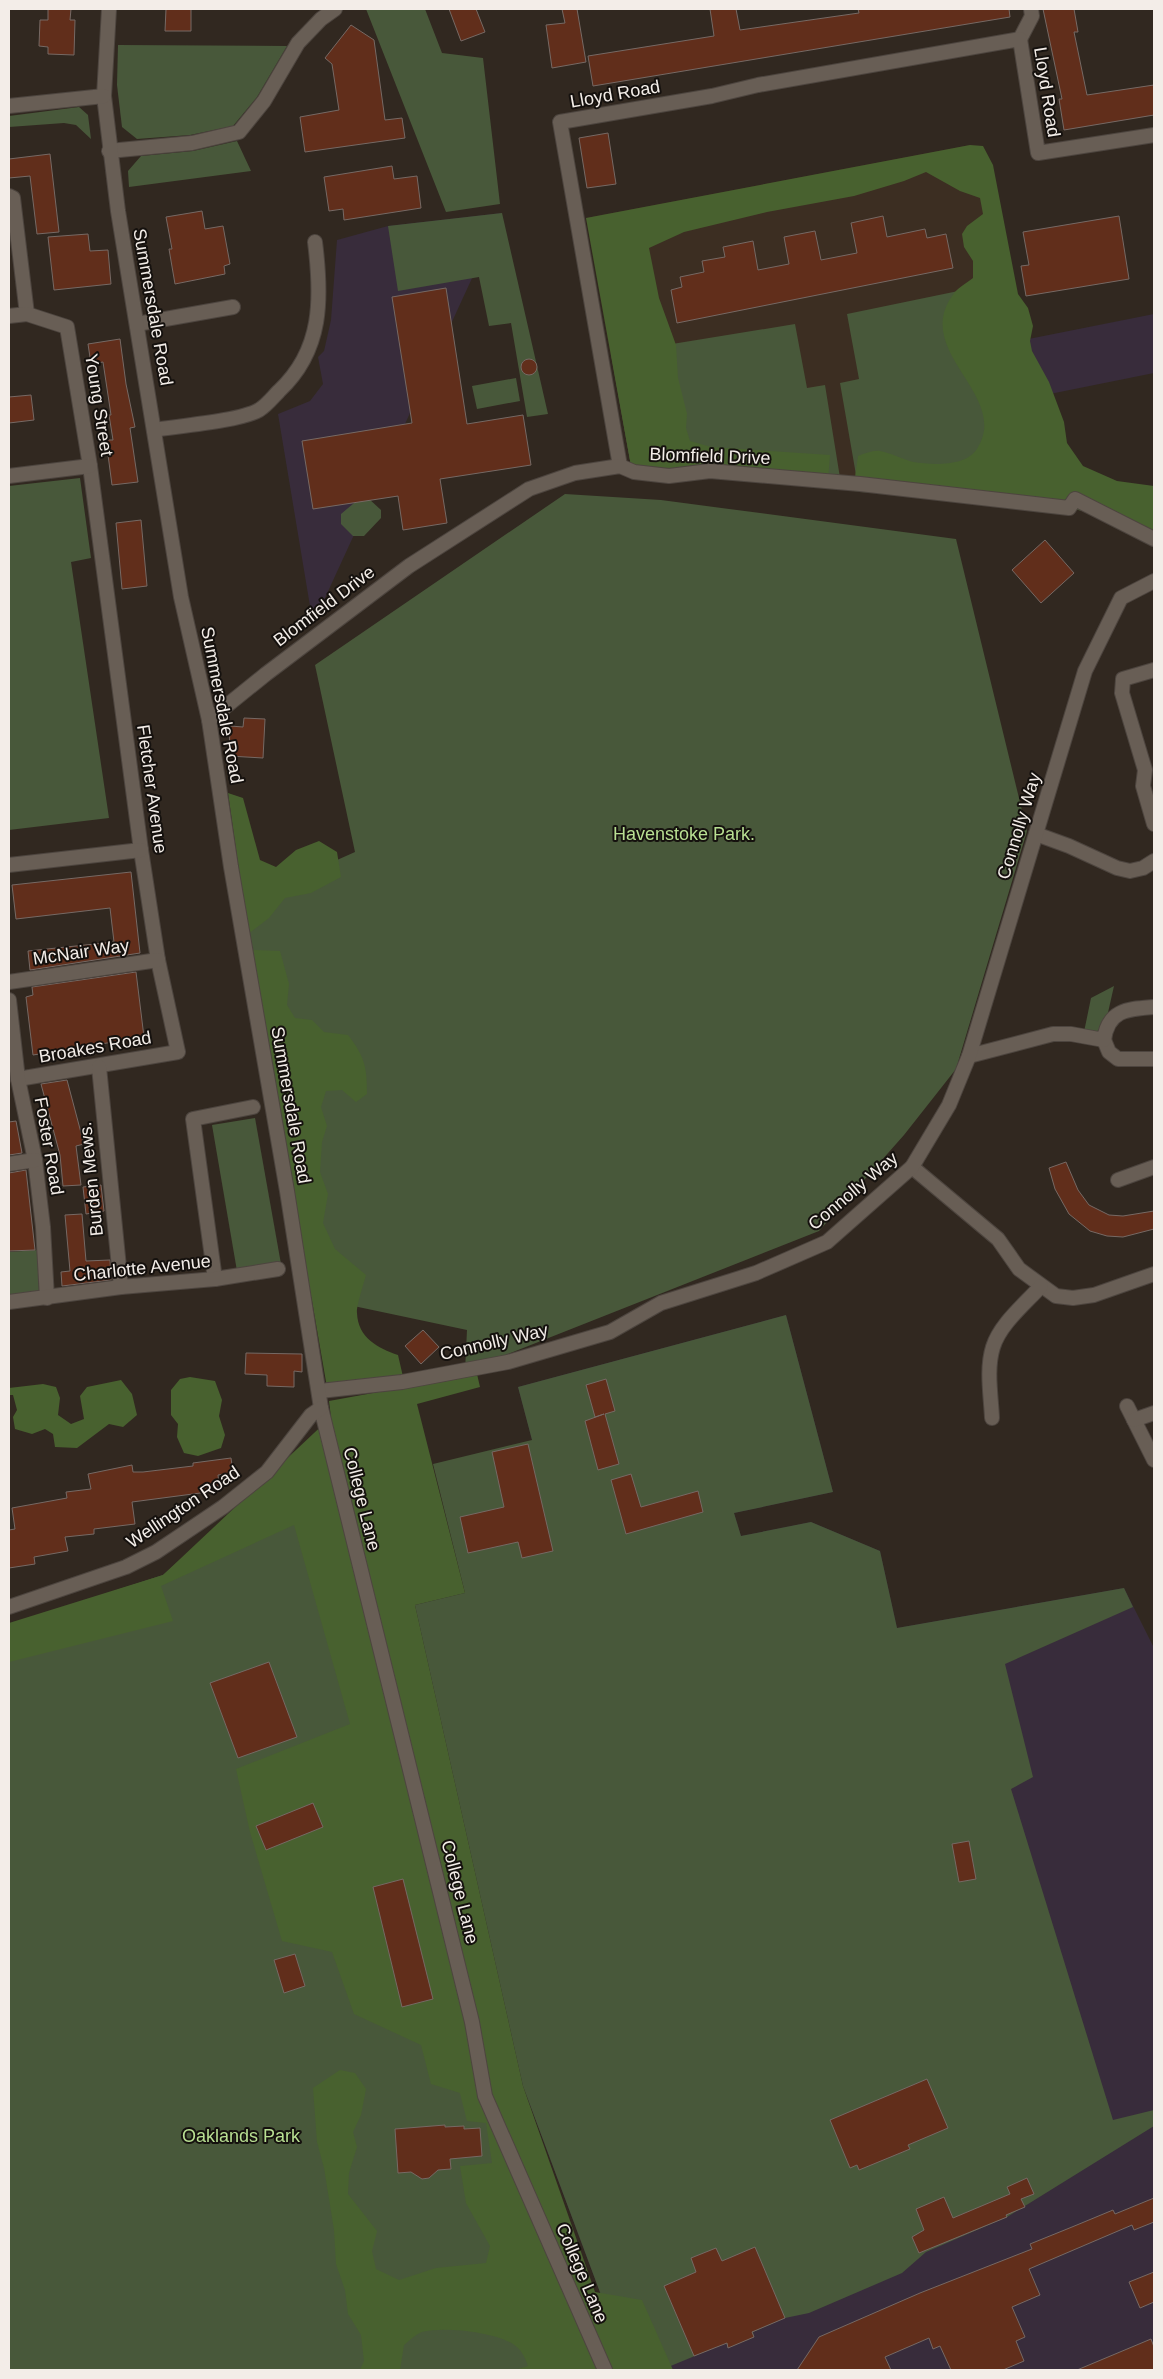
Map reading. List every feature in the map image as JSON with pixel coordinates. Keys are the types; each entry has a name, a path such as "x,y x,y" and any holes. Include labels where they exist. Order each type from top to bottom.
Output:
{"street":[{"name":"Summersdale Road","path":"109,9 104,96 109,151 181,598 208,720 320,1391 321,1408"},
{"path":"109,151 192,143 239,132 264,101 298,43 321,19 335,9"},
{"name":"Lloyd Road","path":"1031,9 1032,16 1020,39 1038,154 1154,135"},
{"name":"Lloyd Road","path":"620,466 560,122 1020,39"},
{"path":"9,106 104,96"},
{"path":"9,196 13,198 27,314 9,316"},
{"path":"154,430 240,416 260,410 287,384 302,364 311,343 319,309 320,278 315,242"},
{"path":"137,324 232,307"},
{"name":"Young Street","path":"27,314 67,327 90,466 98,530"},
{"path":"9,476 90,466"},
{"name":"Blomfield Drive","path":"208,720 410,566 529,489 575,472 620,466 634,472 670,476 710,472 860,484 1069,508 1075,499 1154,539"},
{"name":"Fletcher Avenue","path":"98,530 141,850 158,960 178,1052"},
{"name":"Connolly Way","path":"320,1391 402,1382 465,1371 508,1362 610,1332 661,1303 756,1273 827,1242 912,1167 949,1105 969,1056 1085,671 1121,598 1154,581"},
{"path":"1154,670 1123,679 1122,692 1145,770 1143,786 1154,824"},
{"path":"1036,834 1069,846 1117,868 1130,871 1143,868 1154,861"},
{"path":"9,866 141,850"},
{"name":"McNair Way","path":"9,982 158,960"},
{"name":"Foster Road","path":"9,1000 18,1079 35,1160 47,1298"},
{"path":"1154,1007 1126,1009 1111,1020 1104,1040 1109,1052 1118,1059 1154,1059"},
{"path":"969,1056 1054,1034 1071,1034 1104,1040"},
{"name":"Broakes Road","path":"18,1079 178,1052"},
{"name":"Burden Mews.","path":"99,1066 121,1287"},
{"path":"215,1279 193,1119 253,1107"},
{"path":"9,1164 35,1160"},
{"path":"912,1167 998,1239 1019,1269 1056,1296 1073,1298 1094,1295 1154,1274"},
{"path":"1118,1180 1154,1167"},
{"name":"Charlotte Avenue","path":"9,1302 121,1287 215,1279 278,1269"},
{"path":"992,1418 990,1374 993,1348 1002,1329 1041,1286"},
{"path":"1127,1406 1154,1460"},
{"name":"Wellington Road","path":"9,1607 126,1567 156,1552 223,1507 268,1472 311,1415 321,1408"},
{"name":"College Lane","path":"321,1408 470,2012 485,2096 605,2370"},
{"path":"1134,1420 1154,1413"}],"shaded area":[{"path":"970,145 1040,500 853,491 631,466 586,218"},
{"path":"502,213 313,624 278,414 310,401 323,384 318,357 324,351 331,320 337,240 388,226"},
{"path":"1154,314 1154,373 1025,399 1014,342"},
{"path":"786,1315 833,1492 734,1513 741,1536 811,1522 880,1551 897,1628 1124,1588 1154,1648 1154,2370 629,2370 523,2086 415,1605 566,1568 518,1387"}],"green space":[{"path":"366,9 425,9 442,53 483,58 500,204 446,212"},
{"path":"118,45 287,46 257,97 233,126 190,135 137,139 122,127 117,85"},
{"path":"79,107 88,115 91,139 76,125 64,123 9,127 9,116"},
{"path":"237,141 251,171 129,187 128,171 141,156 193,151"},
{"path":"970,145 983,146 993,165 1018,294 1028,308 1033,326 1030,341 1032,351 1049,382 1064,422 1067,443 1083,466 1117,481 1154,486 1154,530 1040,500 853,491 858,456 880,451 913,462 938,464 956,462 972,455 977,449 984,429 982,410 951,353 944,334 944,313 955,292 973,278 973,261 964,247 962,234 967,226 983,214 980,198 960,191 926,172 904,181 854,196 767,212 684,232 649,248 659,298 676,345 678,378 687,414 686,428 690,441 711,447 830,455 828,481 803,486 631,466 586,218"},
{"path":"502,213 548,414 527,417 511,323 489,326 479,277 398,291 388,226"},
{"path":"997,283 1040,500 859,492 840,383 859,379 847,314"},
{"path":"795,324 807,388 825,385 842,490 631,466 611,354"},
{"path":"516,378 520,401 477,409 472,386"},
{"path":"80,478 91,558 71,562 109,818 9,830 9,486"},
{"name":"Havenstoke Park.","path":"565,494 661,500 956,539 1027,831 956,1069 904,1135 819,1231 465,1371 467,1330 311,1297 243,902 355,852 315,665"},
{"path":"360,498 368,498 381,510 381,518 364,536 353,536 341,524 341,514"},
{"path":"228,793 243,798 260,860 276,867 296,850 319,841 337,852 341,877 311,893 285,898 269,918 248,934"},
{"path":"251,950 280,951 289,984 287,1005 295,1018 312,1020 324,1032 348,1035 364,1063 367,1094 356,1102 342,1090 326,1091 321,1107 327,1126 322,1142 320,1172 328,1194 323,1223 335,1249 366,1275 357,1310 361,1329 370,1341 398,1355 404,1381 328,1393"},
{"path":"1114,986 1107,1017 1095,1035 1084,1032 1091,998"},
{"path":"255,1118 281,1264 237,1271 212,1125"},
{"path":"38,1250 39,1291 9,1295 9,1252"},
{"path":"786,1315 833,1492 734,1513 741,1536 811,1522 880,1551 897,1628 1124,1588 1133,1607 1005,1664 1033,1777 1011,1789 1113,2120 1154,2110 1154,2126 1007,2217 926,2252 902,2273 809,2313 785,2318 753,2332 754,2337 728,2348 726,2343 661,2370 629,2370 523,2086 415,1605 465,1593 433,1464 532,1440 518,1387"},
{"path":"477,1374 480,1387 417,1404 465,1593 415,1605 523,2086 595,2292 642,2300 673,2370 515,2370 528,2366 526,2359 518,2348 505,2340 469,2331 431,2330 422,2332 404,2345 400,2370 360,2370 364,2361 361,2335 348,2314 345,2290 336,2264 334,2230 324,2168 317,2142 313,2088 340,2070 355,2073 366,2089 361,2115 353,2132 357,2147 349,2173 348,2194 377,2231 372,2251 376,2269 399,2280 436,2268 486,2263 490,2246 466,2203 460,2166 492,2163 486,2123 467,2121 460,2093 431,2084 421,2045 354,2014 332,1952 282,1941 250,1832 236,1769 350,1724 294,1525 161,1586 173,1621 9,1662 9,1623 163,1575 331,1417 329,1401"},
{"path":"190,1377 215,1381 222,1400 219,1416 225,1435 221,1448 198,1456 184,1453 177,1437 178,1424 171,1415 171,1390 180,1379"},
{"path":"121,1380 132,1394 137,1415 123,1427 109,1424 77,1448 55,1447 53,1434 45,1429 32,1434 15,1429 13,1417 17,1410 13,1395 9,1395 9,1388 43,1384 56,1387 60,1398 58,1415 71,1424 84,1419 80,1396 87,1387"},
{"name":"Oaklands Park","path":"308,1447 480,2096 583,2370 9,2370 9,1625 163,1575"}],"building":[{"path":"48,9 71,9 70,20 75,20 74,55 48,54 48,47 39,46 40,20 48,20"},
{"path":"166,9 191,9 191,31 165,31"},
{"path":"449,9 476,9 485,32 461,41"},
{"path":"562,9 577,9 586,62 552,68 546,25 565,23"},
{"path":"710,9 736,9 740,30 859,13 858,9 1009,9 1010,17 593,86 588,56 714,36"},
{"path":"1043,9 1074,9 1078,32 1074,32 1087,95 1154,85 1154,115 1064,130 1059,99 1062,99"},
{"path":"351,25 374,40 385,120 402,118 405,138 305,152 300,117 339,110 332,64 325,58"},
{"path":"608,133 616,184 587,188 579,138"},
{"path":"50,154 59,232 37,234 30,176 9,178 9,159"},
{"path":"392,166 394,179 417,176 421,208 344,220 343,209 329,211 324,177"},
{"path":"202,211 205,229 223,226 230,264 224,266 225,274 175,284 169,249 172,249 166,217"},
{"path":"883,216 887,237 925,229 927,238 946,234 953,268 677,323 671,290 682,287 680,277 704,272 702,261 725,257 723,247 753,241 758,270 789,264 784,237 815,231 821,260 857,253 851,223"},
{"path":"1119,216 1129,279 1026,296 1021,266 1029,265 1023,232"},
{"path":"88,234 90,251 108,250 111,284 54,290 48,237"},
{"path":"446,288 467,424 523,415 531,465 440,479 447,523 403,530 398,496 313,509 302,441 412,423 392,297"},
{"path":"120,339 126,384 135,427 130,428 138,482 112,485 106,440 113,440 103,362 91,364 88,344"},
{"path":"529,359 535,361 537,367 535,373 529,375 523,373 521,367 523,361"},
{"path":"31,395 34,420 9,423 9,397"},
{"path":"141,520 147,586 122,589 116,523"},
{"path":"1045,540 1074,573 1041,603 1012,570"},
{"path":"244,718 265,719 263,758 229,756 230,726 243,727"},
{"path":"131,872 140,953 30,970 28,951 114,942 110,908 16,919 12,885"},
{"path":"136,972 144,1037 33,1055 26,997 33,995 32,987"},
{"path":"67,1080 84,1144 76,1146 81,1185 63,1186 60,1155 41,1084"},
{"path":"16,1121 22,1153 9,1155 9,1122"},
{"path":"1066,1162 1078,1190 1089,1205 1109,1215 1123,1216 1154,1211 1154,1229 1123,1237 1107,1236 1090,1231 1069,1214 1055,1189 1049,1168"},
{"path":"26,1170 35,1250 9,1251 9,1173"},
{"path":"101,1185 104,1211 86,1214 83,1187"},
{"path":"82,1214 86,1261 110,1260 111,1280 62,1286 61,1272 70,1271 65,1215"},
{"path":"423,1330 439,1347 421,1364 405,1346"},
{"path":"246,1353 302,1354 302,1372 294,1371 294,1387 267,1386 267,1375 245,1374"},
{"path":"606,1379 615,1411 605,1414 619,1464 598,1470 585,1421 604,1414 595,1417 586,1385"},
{"path":"528,1444 553,1551 522,1558 518,1542 468,1553 460,1517 504,1507 492,1452"},
{"path":"231,1458 233,1473 218,1475 219,1486 208,1487 208,1492 132,1502 135,1524 94,1529 94,1534 65,1537 68,1551 34,1557 35,1564 9,1568 9,1530 15,1529 12,1508 67,1498 66,1492 91,1489 88,1474 132,1465 133,1472 143,1472 193,1466 193,1463"},
{"path":"631,1474 641,1507 698,1491 703,1512 626,1534 611,1480"},
{"path":"269,1662 297,1737 238,1758 210,1683"},
{"path":"313,1803 323,1827 266,1850 256,1826"},
{"path":"969,1841 976,1879 959,1882 952,1844"},
{"path":"403,1879 433,1999 402,2007 373,1887"},
{"path":"295,1954 305,1986 284,1993 274,1960"},
{"path":"927,2079 948,2128 908,2145 910,2149 859,2170 857,2165 850,2168 830,2120"},
{"path":"445,2125 445,2127 464,2126 464,2129 480,2128 482,2156 450,2159 451,2169 438,2170 429,2178 422,2179 411,2172 398,2173 395,2129"},
{"path":"1027,2178 1034,2194 1021,2199 1025,2207 1006,2215 1007,2217 919,2253 912,2237 924,2230 916,2209 944,2197 953,2218 1010,2194 1007,2187"},
{"path":"1154,2198 1154,2222 1134,2230 1132,2225 1029,2269 1040,2295 1012,2307 1025,2337 1016,2341 1024,2361 1003,2370 951,2370 940,2346 933,2349 929,2338 885,2357 891,2370 797,2370 819,2337 920,2293 1032,2249 1030,2244 1113,2210 1115,2214"},
{"path":"755,2247 785,2318 752,2332 754,2337 728,2348 727,2343 694,2356 664,2286 696,2272 691,2258 716,2248 722,2261"},
{"path":"1154,2272 1154,2302 1140,2308 1129,2282"},
{"path":"1151,2339 1154,2347 1154,2370 1077,2370"}]}
